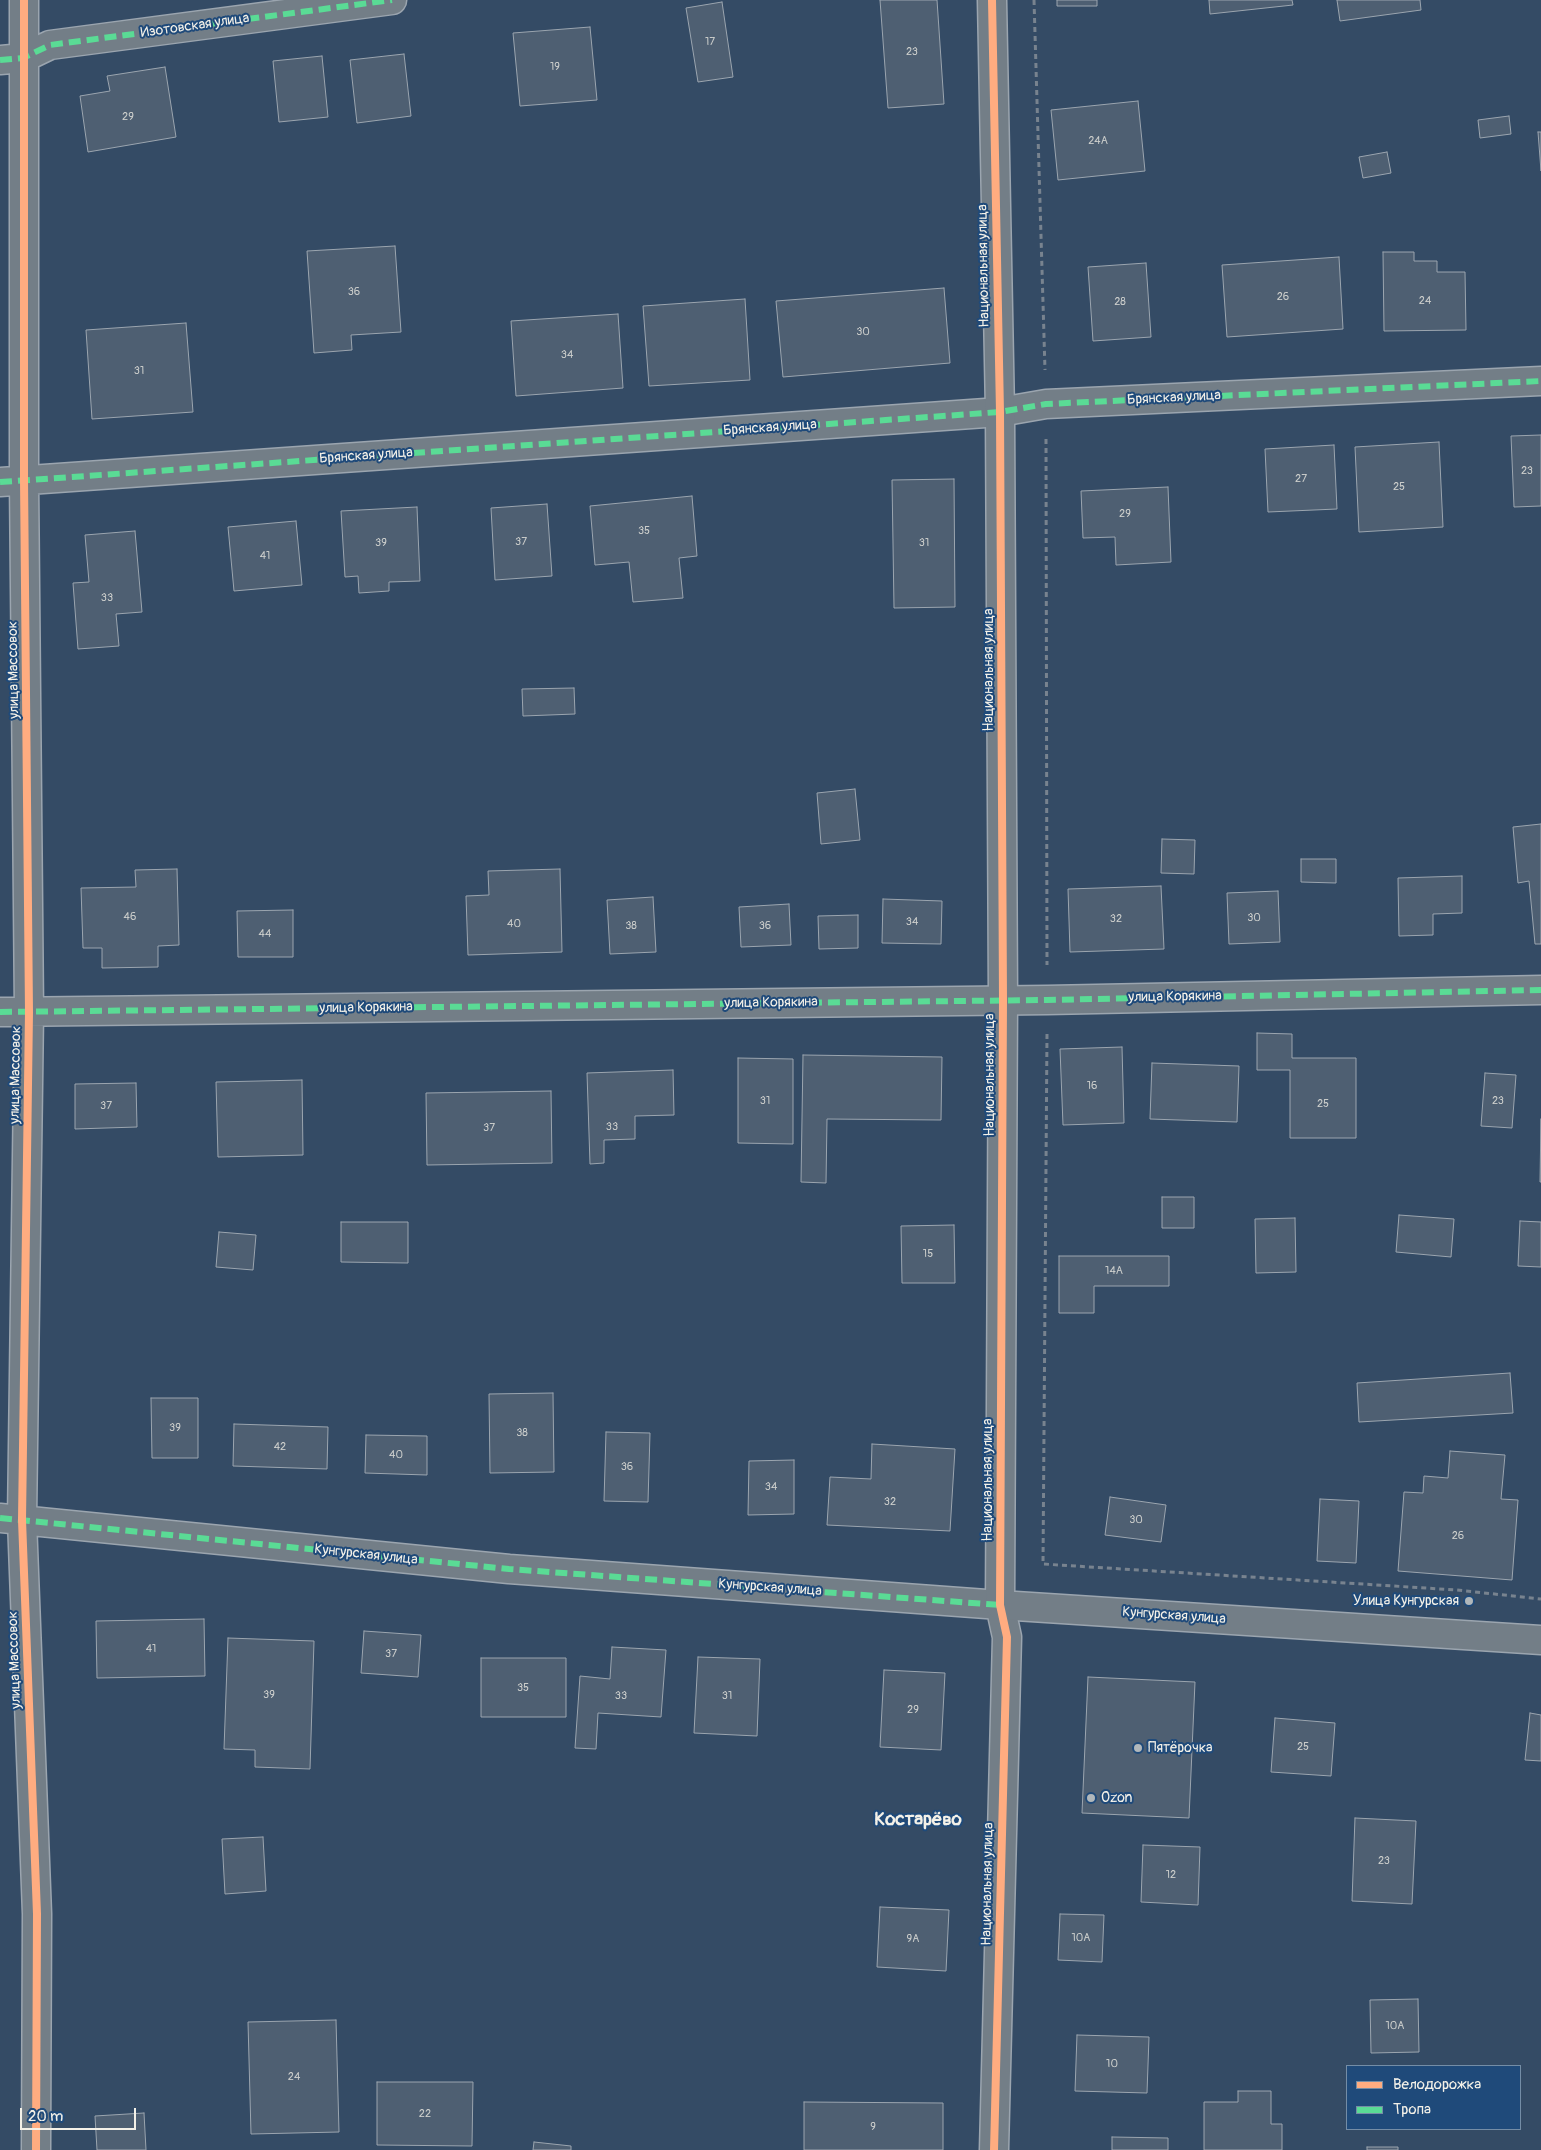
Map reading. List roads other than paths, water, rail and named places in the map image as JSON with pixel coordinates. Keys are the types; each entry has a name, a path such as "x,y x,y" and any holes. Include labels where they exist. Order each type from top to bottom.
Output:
{"street":[{"name":"улица Массовок","path":"24,0 12,59 12,481 29,1012 11,1519 37,1914 36,2150"},
{"name":"Изотовская улица","path":"12,59 50,45 392,0"},
{"name":"Национальная улица","path":"992,0 1000,412 1003,1000 1000,1604 1007,1637 994,2150"},
{"name":"Брянская улица","path":"12,481 1000,412 1046,404 1541,381"},
{"name":"улица Корякина","path":"0,1012 1047,1000 1541,990"},
{"name":"Кунгурская улица","path":"11,1519 509,1569 1541,1640"}],"place":[{"name":"Улица Кунгурская","path":"1469,1601"},
{"name":"Пятёрочка","path":"1138,1748"},
{"name":"Ozon","path":"1091,1798"}],"district":[{"name":"Костарёво","path":"918,1820"}]}
